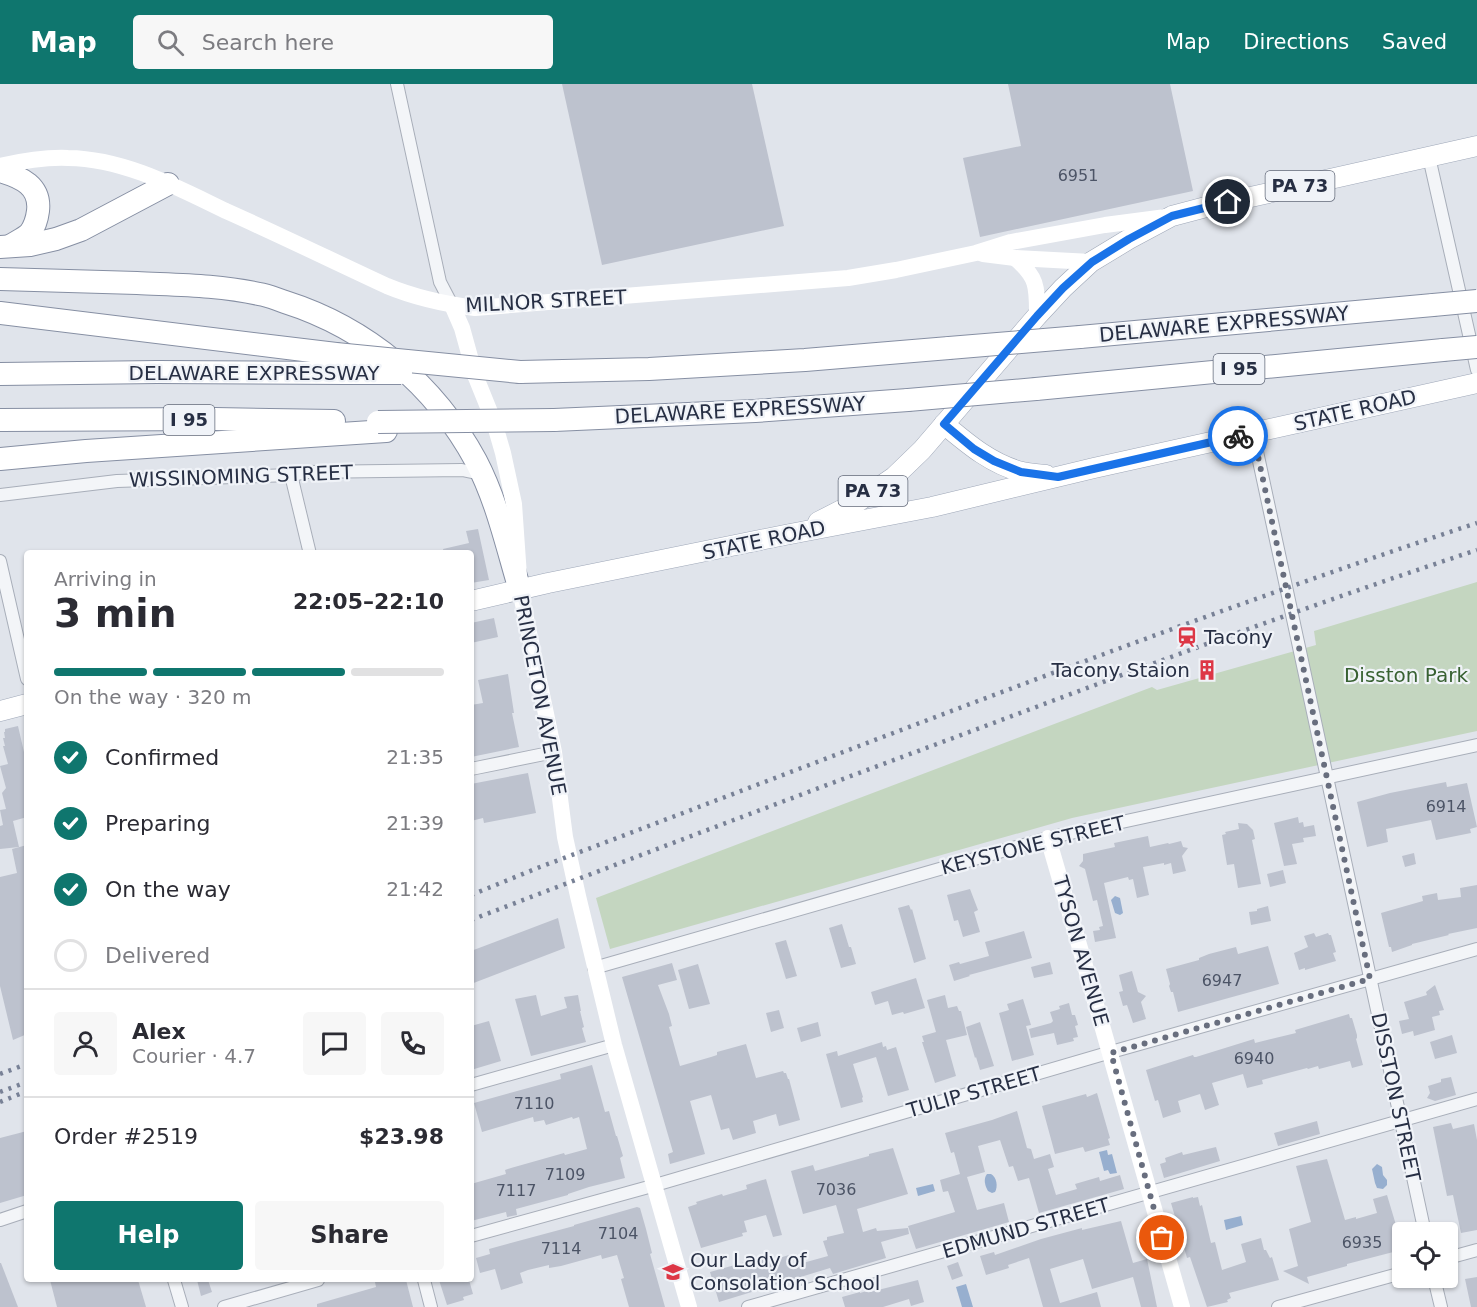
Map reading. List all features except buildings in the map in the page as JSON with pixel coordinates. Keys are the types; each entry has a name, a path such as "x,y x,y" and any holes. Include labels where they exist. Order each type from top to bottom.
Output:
{"highway":[{"path":"0,169 32,186 39,204 36,222 28,234 5,247"},
{"path":"5,247 56,239 81,230 168,184"},
{"path":"0,279 186,285 261,294 327,318 370,342 425,389 448,417 468,447 482,474 496,511 520,590"},
{"name":"DELAWARE EXPRESSWAY","path":"0,374 157,372 341,364 520,372 660,368 804,360 1477,301"},
{"path":"0,313 341,364"},
{"name":"DELAWARE EXPRESSWAY","path":"0,420 215,419 382,427 755,411 1036,389 1477,347"},
{"path":"0,459 382,427"}],"main road":[{"name":"PA 73","path":"785,535 859,501 894,477 922,450 1063,288 1092,262 1129,239 1172,216 1477,146"},
{"name":"MILNOR STREET","path":"0,169 29,160 68,158 128,168 168,184 408,295 475,308 848,278 976,253 1011,242 1172,216"},
{"name":"MILNOR STREET","path":"976,253 1015,258 1092,262"},
{"path":"1015,258 1027,268 1034,281 1037,289 1037,316"},
{"name":"PRINCETON AVENUE","path":"452,305 462,327 475,375 494,422 503,453 514,504 520,590 554,752 565,837 594,968 614,1045 689,1307"},
{"name":"STATE ROAD","path":"474,601 785,535 932,507 1477,383"},
{"name":"STATE ROAD","path":"944,424 974,449 994,461 1021,472 1058,477"},
{"path":"0,711 24,705"},
{"name":"TYSON AVENUE","path":"1048,838 1182,1307"}],"street":[{"name":"PRINCETON AVENUE","path":"397,84 440,282 452,305"},
{"path":"1428,157 1477,370"},
{"name":"DISSTON STREET","path":"1253,433 1423,1222"},
{"name":"WISSINOMING STREET","path":"0,495 117,481 291,475 307,472 462,470 482,474"},
{"path":"291,475 309,550"},
{"path":"0,561 24,666"},
{"name":"KEYSTONE STREET","path":"594,968 1048,838 1477,745"},
{"path":"474,768 554,752"},
{"name":"TULIP STREET","path":"474,1235 1477,948"},
{"path":"474,1084 614,1045"},
{"name":"EDMUND STREET","path":"748,1307 1477,1099"},
{"path":"0,1220 24,1212"},
{"path":"1458,1255 1477,1250"},
{"path":"1278,1307 1392,1276"},
{"path":"175,1282 182,1307"},
{"path":"224,1307 311,1282"},
{"path":"424,1282 431,1307"},
{"path":"1436,1288 1441,1307"}],"green space":[{"name":"Disston Park","path":"1477,582 1477,731 1072,818 610,949 596,898 1152,687 1157,690 1316,645 1314,631"}],"water":[{"path":"1115,896 1120,898 1123,913 1120,915 1115,913 1111,900"},
{"path":"1107,1150 1108,1155 1112,1154 1117,1173 1110,1174 1108,1170 1104,1171 1099,1152"},
{"path":"1377,1164 1382,1167 1383,1175 1387,1180 1387,1185 1383,1189 1377,1188 1375,1183 1372,1169"},
{"path":"987,1174 993,1175 996,1180 995,1192 988,1191 985,1185"},
{"path":"933,1184 935,1191 918,1196 916,1188"},
{"path":"1241,1216 1243,1225 1226,1230 1224,1220"},
{"path":"966,1284 973,1307 962,1307 956,1287"}],"railway":[{"path":"474,894 1124,647 1477,523"},
{"path":"474,919 1166,659 1477,550"},
{"path":"0,1074 24,1065"},
{"path":"0,1092 24,1083"},
{"path":"0,1102 24,1092"}],"way so far":[{"path":"1162,1238 1111,1053 1370,979 1253,433 1238,436"}],"place":[{"name":"Tacony","path":"1187,637"},
{"name":"Tacony Staion","path":"1207,670"},
{"name":"Our Lady of Consolation School","path":"673,1272"}],"route":[{"path":"1228,202 1172,216 1092,262 1037,316 944,424 974,449 994,461 1021,472 1058,477 1238,436"}]}
